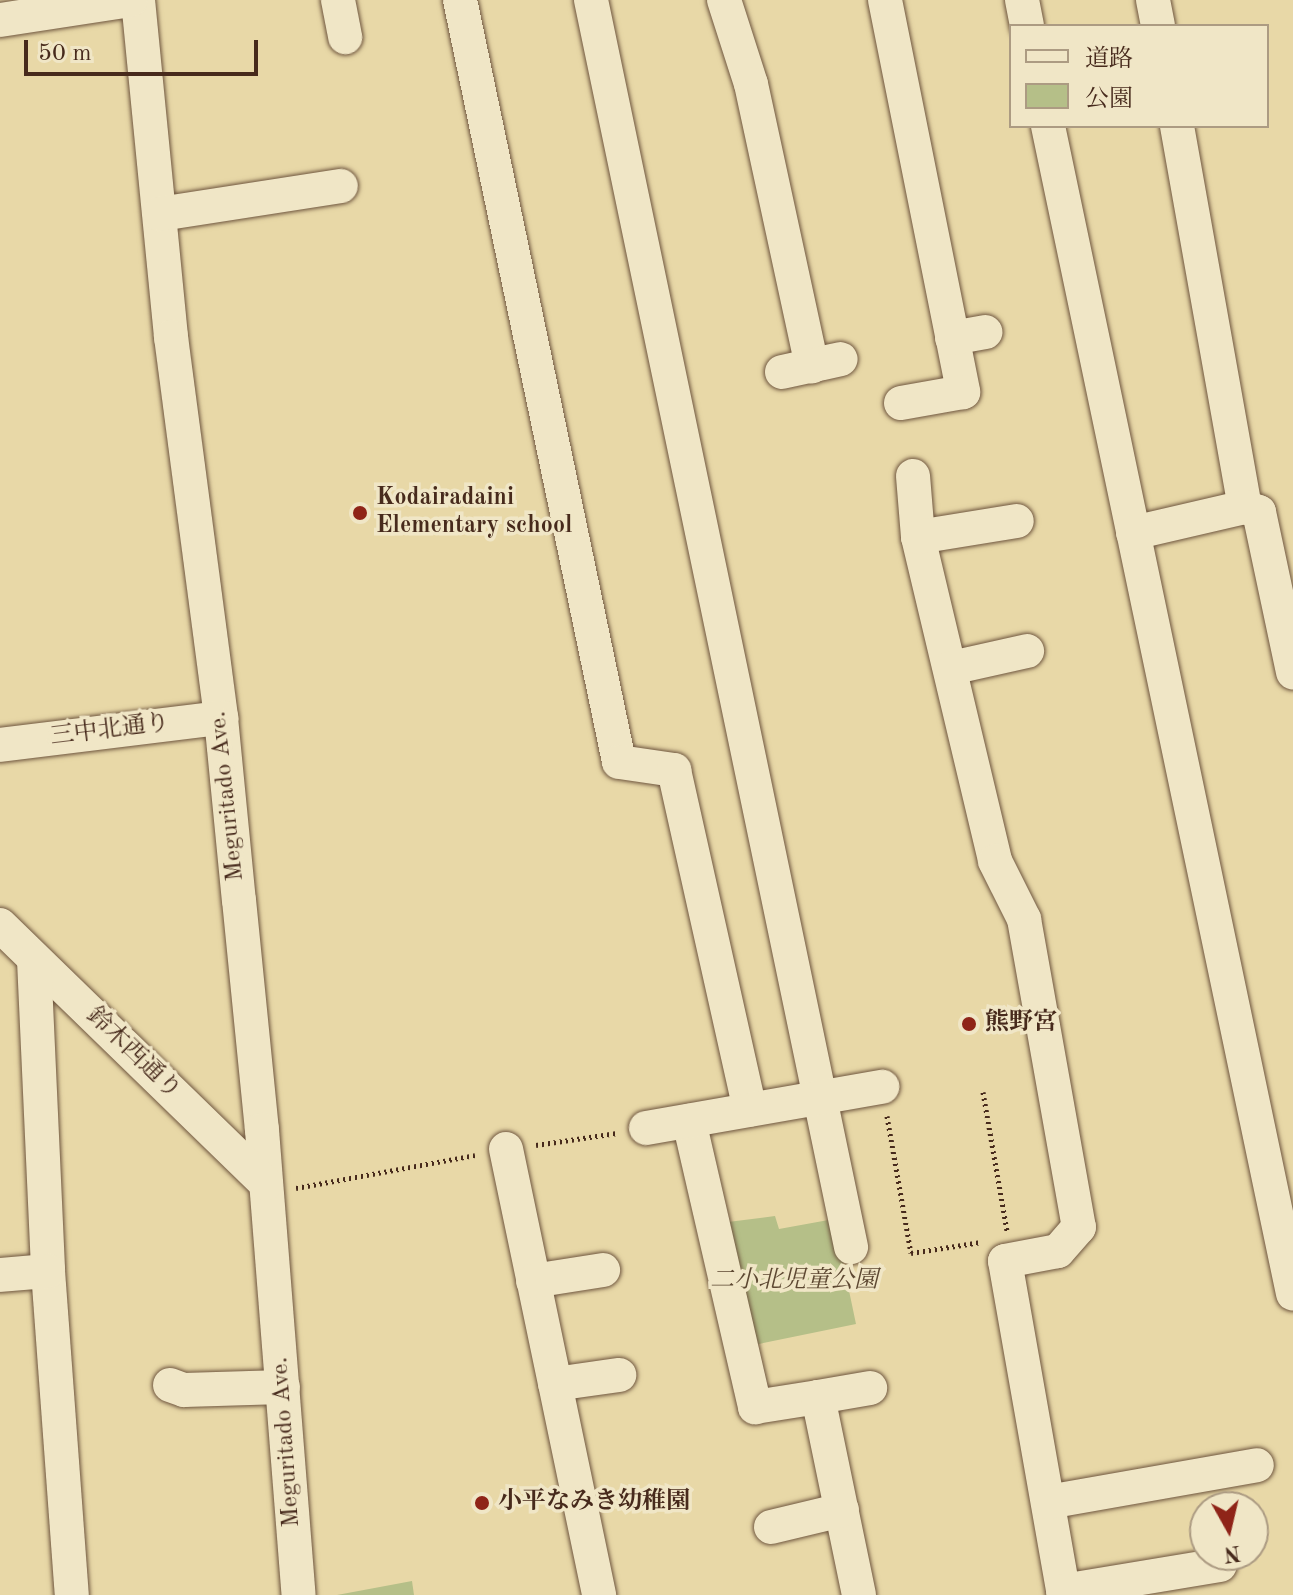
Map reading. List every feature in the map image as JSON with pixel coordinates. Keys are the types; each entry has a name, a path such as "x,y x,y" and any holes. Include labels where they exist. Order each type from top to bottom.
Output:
{"street":[{"path":"0,20 130,0"},
{"name":"Meguritado Ave.","path":"138,0 173,352 221,718 266,1188 299,1595"},
{"path":"338,0 345,37"},
{"path":"460,0 619,762 674,770 750,1110"},
{"path":"724,0 751,84 812,366"},
{"path":"885,0 884,77 969,335 963,392 901,403"},
{"path":"1022,0 1027,24"},
{"path":"1153,0 1158,24"},
{"path":"585,13 851,1247"},
{"path":"1048,128 1293,1294"},
{"path":"1177,128 1245,507"},
{"path":"160,214 341,186"},
{"path":"913,476 918,537 995,861 1024,919 1079,1227 1058,1251 1008,1260 1064,1593 1189,1571"},
{"path":"1133,533 1245,507 1259,512 1293,672"},
{"path":"918,537 1017,521"},
{"path":"951,668 1027,651"},
{"name":"三中北通り","path":"0,745 221,718"},
{"name":"鈴木西通り","path":"0,925 266,1188"},
{"path":"34,960 48,1271 72,1595"},
{"path":"646,1128 882,1087"},
{"path":"689,1121 755,1407 870,1388"},
{"path":"506,1149 599,1595"},
{"path":"533,1281 603,1270"},
{"path":"0,1275 48,1271"},
{"path":"555,1384 619,1375"},
{"path":"170,1385 184,1390 283,1387"},
{"path":"818,1397 859,1595"},
{"path":"1048,1502 1257,1465"},
{"path":"771,1527 842,1510"}],"path":[{"path":"882,1087 911,1253 993,1240 995,1250 1008,1260"},
{"path":"983,1092 1008,1260"},
{"path":"266,1188 646,1128"}],"green space":[{"name":"二小北児童公園","path":"775,1216 779,1229 834,1219 856,1324 754,1345 728,1222"},
{"path":"412,1581 414,1595 337,1595"}],"place":[{"name":"Kodairadaini Elementary school","path":"360,513"},
{"name":"熊野宮","path":"969,1024"},
{"name":"小平なみき幼稚園","path":"482,1503"}]}
